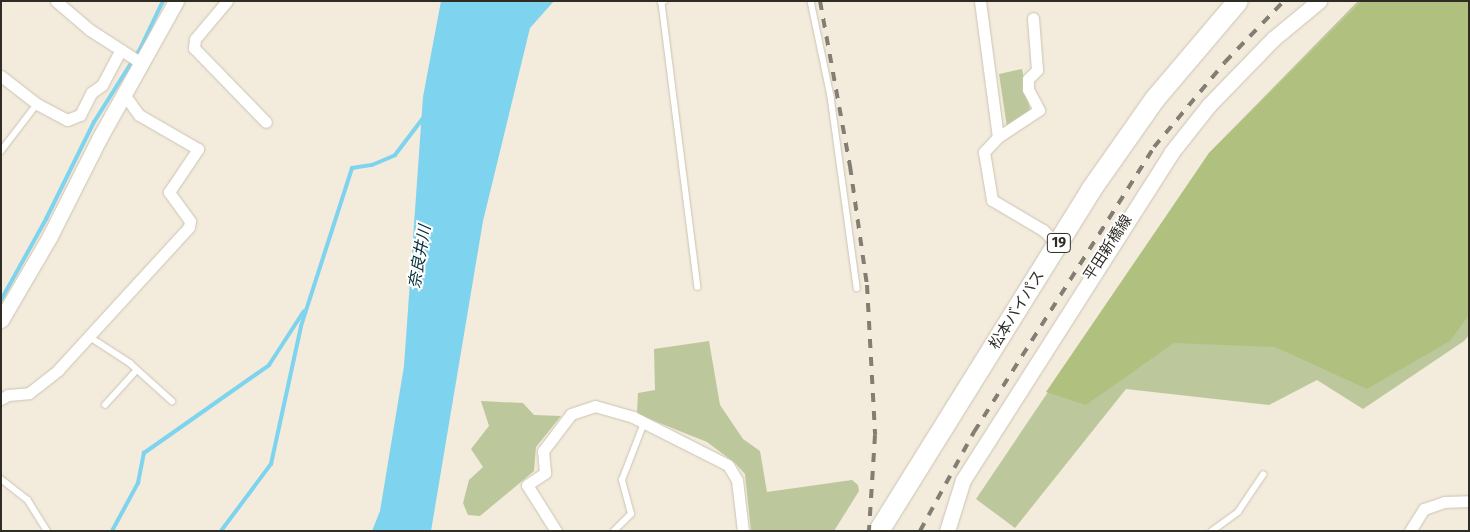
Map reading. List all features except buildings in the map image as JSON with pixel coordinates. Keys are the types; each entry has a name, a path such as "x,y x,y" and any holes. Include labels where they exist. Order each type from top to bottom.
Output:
{"highway":[{"name":"松本バイパス","path":"879,531 1091,190 1155,99 1238,1"}],"main road":[{"name":"平田新橋線","path":"947,531 963,480 1166,161 1209,105 1273,38 1319,1"},
{"path":"1,320 50,236 124,94 132,57 173,7"}],"street":[{"path":"1,76 37,104 67,120 80,115 90,93 102,85 132,57 90,30 56,1"},
{"path":"173,7 185,1"},
{"path":"227,1 195,39 194,48 266,122"},
{"path":"980,1 998,137"},
{"path":"1033,18 1037,70 1028,79 1028,89 1039,110 998,137 984,152 992,200 1042,230 1058,245"},
{"path":"1,399 8,395 28,393 58,370 189,227 190,221 169,192 198,149 139,115 124,94"},
{"path":"556,531 527,485 545,473 543,451 571,414 595,406 644,423 728,465 737,480 743,531"},
{"path":"1410,531 1424,510 1444,502 1469,501"}],"lane":[{"path":"665,1 662,3 698,287"},
{"path":"811,1 831,97 857,288"},
{"path":"1,151 37,104"},
{"path":"90,337 138,370 172,401"},
{"path":"105,405 138,370"},
{"path":"614,531 631,514 622,480 644,423"},
{"path":"1212,531 1250,498 1263,475"},
{"path":"1,479 28,500 47,531"}],"green space":[{"path":"1358,1 1469,1 1469,335 1464,341 1363,409 1317,380 1269,405 1126,389 1015,528 976,499 1209,153"},
{"path":"1362,1 1469,1 1469,315 1450,341 1367,389 1275,347 1174,343 1086,405 1046,392 1209,153"},
{"path":"1022,69 1030,110 1007,127 999,74"},
{"path":"709,341 720,405 743,439 760,451 767,492 852,480 858,485 859,491 834,531 751,531 745,474 735,463 707,442 637,414 638,393 655,390 654,349"},
{"path":"481,401 523,403 534,415 561,416 536,447 534,471 480,516 468,515 463,503 469,480 483,467 471,449 489,426"}],"water":[{"name":"奈良井川","path":"441,1 554,1 530,28 483,221 431,531 372,531 380,511 404,366 423,97"}],"waterway":[{"path":"1,300 46,219 94,122 140,49 163,1"},
{"path":"221,531 271,464 301,326 352,168 372,165 395,155 424,117"},
{"path":"112,531 138,483 144,453 269,365 304,311"}],"railway":[{"path":"820,1 850,166 867,285 875,435 869,531"},
{"path":"920,531 974,432 1154,147 1225,62 1284,1"}]}
